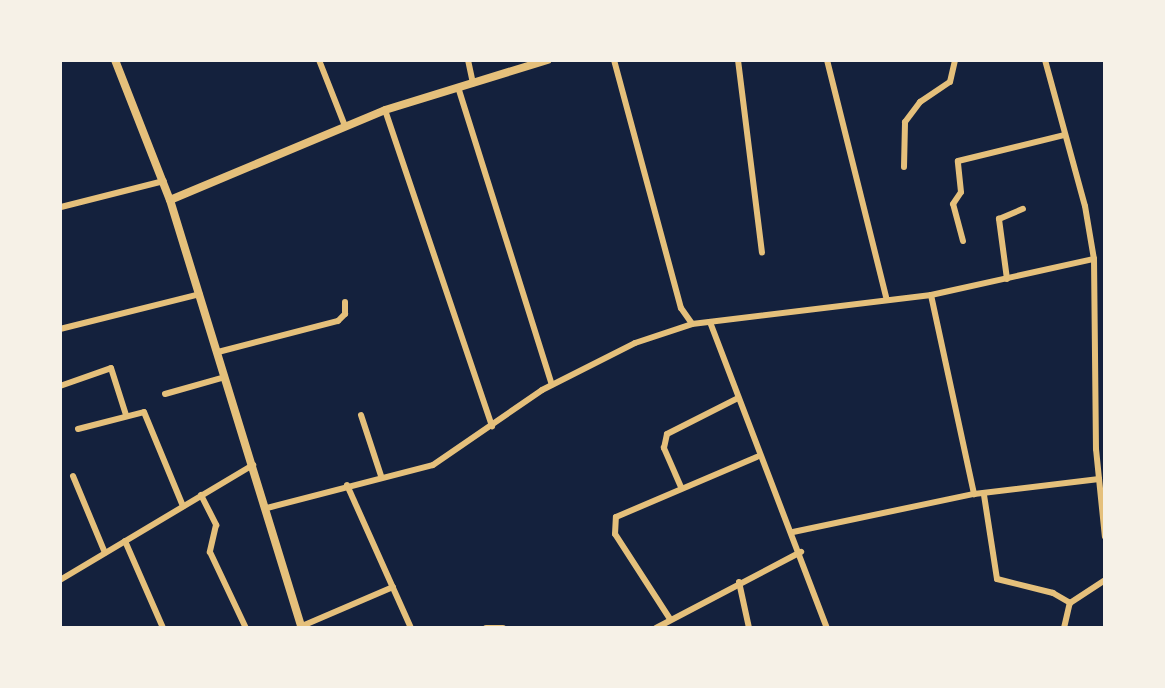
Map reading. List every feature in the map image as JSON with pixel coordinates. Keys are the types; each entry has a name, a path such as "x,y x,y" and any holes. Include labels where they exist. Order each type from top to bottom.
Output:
{"street":[{"path":"115,60 164,181 302,627 393,587"},
{"path":"319,60 345,126"},
{"path":"468,60 473,82"},
{"path":"170,200 385,110 473,82 523,63 548,60"},
{"path":"614,60 681,308 692,324"},
{"path":"738,60 762,253"},
{"path":"827,60 886,297"},
{"path":"904,167 905,122 920,102 950,82 955,60"},
{"path":"1045,60 1094,259 1099,479 1105,537"},
{"path":"458,87 552,385"},
{"path":"385,110 492,426"},
{"path":"963,241 953,204 961,192 958,161 1065,135"},
{"path":"62,207 164,181"},
{"path":"1007,279 999,219 1023,209"},
{"path":"267,508 381,476 433,465 552,385 635,343 692,324 886,297 931,295 1094,259"},
{"path":"60,329 200,294"},
{"path":"931,295 974,494"},
{"path":"218,352 338,321 345,314 345,302"},
{"path":"710,322 757,457 793,531 827,628"},
{"path":"60,386 111,368 126,415"},
{"path":"165,394 225,377"},
{"path":"681,487 664,448 667,434 738,398"},
{"path":"78,429 144,412 150,419 183,506"},
{"path":"361,415 381,476"},
{"path":"670,619 613,523 681,487 757,457"},
{"path":"60,580 253,465"},
{"path":"73,476 105,553"},
{"path":"793,531 974,494 984,495 1099,479"},
{"path":"347,485 411,628"},
{"path":"201,495 216,525 210,552 246,628"},
{"path":"984,495 997,579 1053,593 1071,603"},
{"path":"125,541 163,628"},
{"path":"656,628 739,582 801,552"},
{"path":"1064,628 1071,603 1105,580"},
{"path":"739,582 749,628"},
{"path":"486,628 504,628"}]}
